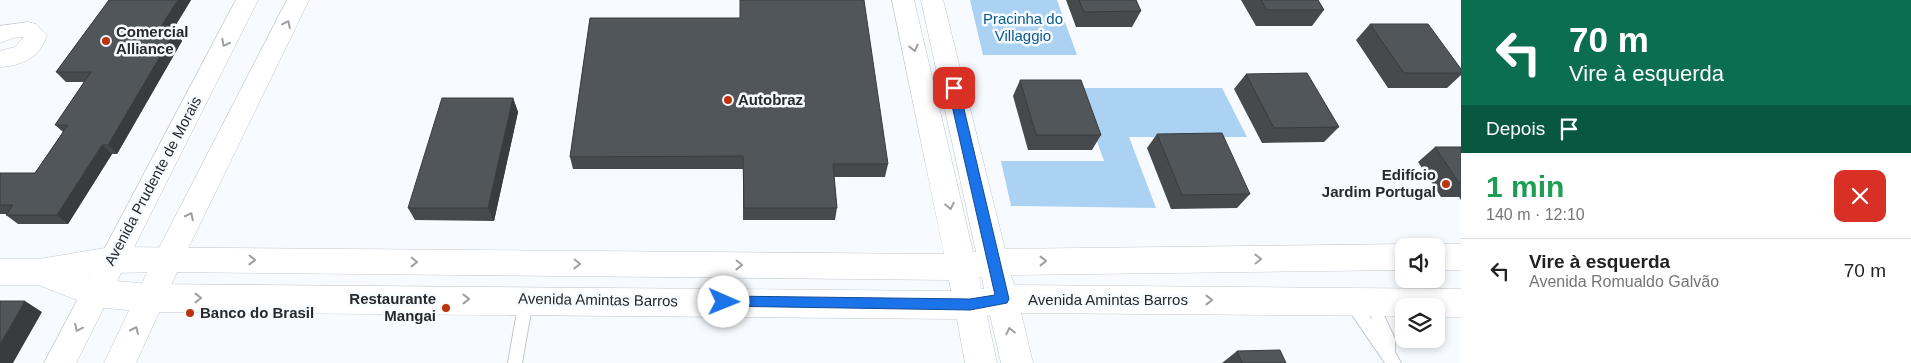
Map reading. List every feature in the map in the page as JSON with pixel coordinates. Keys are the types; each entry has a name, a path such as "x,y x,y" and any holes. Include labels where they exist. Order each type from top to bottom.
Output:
{"main road":[{"name":"Avenida Prudente de Morais","path":"60,363 111,260 247,0"},
{"path":"120,363 168,259 298,0"},
{"path":"903,0 963,267 980,363"},
{"path":"932,0 1017,363"},
{"path":"1445,257 1461,257"},
{"name":"Avenida Amintas Barros","path":"0,272 39,272 111,260 168,259 963,267 994,262 1395,258"},
{"name":"Avenida Amintas Barros","path":"39,272 95,293 149,298 970,305 1003,299 1461,303"}],"street":[{"path":"0,35 9,31 28,29 36,35 31,47 24,52 0,59"}],"lane":[{"path":"515,363 526,300"},
{"path":"1361,302 1392,358"}],"green space":[{"name":"Pracinha do Villaggio","path":"970,0 1057,0 1077,55 983,55"},
{"path":"1078,88 1222,88 1247,137 1129,137 1156,208 1011,206 1001,161 1104,161"}],"building":[{"path":"109,0 178,0 158,31 175,31 108,145 102,145 57,215 6,215 13,205 0,205 0,173 35,173 68,125 55,125 91,72 56,72"},
{"name":"Autobraz","path":"740,0 864,0 888,164 833,164 837,208 744,208 743,156 570,157 590,18 740,18"},
{"path":"1079,0 1136,0 1141,11 1084,12"},
{"path":"1261,0 1318,0 1324,10 1267,10"},
{"path":"1370,24 1428,24 1461,69 1461,73 1404,73"},
{"path":"1307,73 1339,127 1274,128 1246,74"},
{"path":"1020,80 1081,80 1101,135 1036,135"},
{"path":"442,98 513,98 488,208 408,208"},
{"path":"1222,133 1250,194 1182,195 1157,134"},
{"path":"1435,147 1461,147 1461,183 1459,183"},
{"path":"0,301 25,301 0,344"},
{"path":"1280,350 1286,363 1242,363 1237,351"}],"place":[{"name":"Comercial Alliance","path":"106,41"},
{"name":"Autobraz","path":"728,100"},
{"name":"Edifício Jardim Portugal","path":"1446,184"},
{"name":"Restaurante Mangai","path":"446,308"},
{"name":"Banco do Brasil","path":"190,313"}],"route":[{"path":"724,302 970,305 1003,299 954,88"}]}
